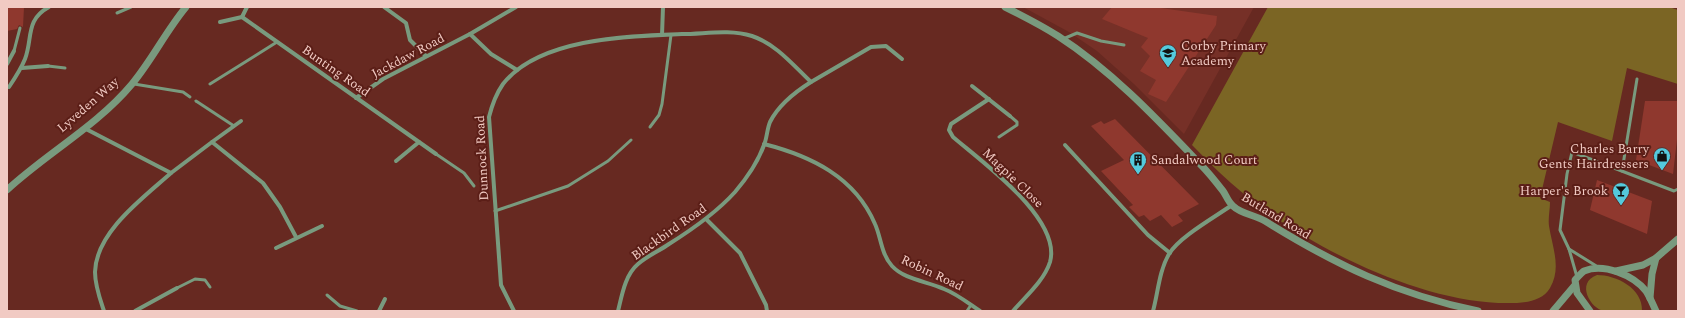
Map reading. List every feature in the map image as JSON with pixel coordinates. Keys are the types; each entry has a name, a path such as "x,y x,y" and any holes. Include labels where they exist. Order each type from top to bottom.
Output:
{"street":[{"path":"8,88 22,68 27,54 35,16 42,10 49,7"},
{"name":"Lyveden Way","path":"7,190 41,160 115,101 132,83 167,31 186,7"},
{"path":"220,22 242,17 247,7"},
{"path":"384,7 406,23 410,40 426,56"},
{"name":"Jackdaw Road","path":"356,98 383,79 470,34 516,7"},
{"path":"663,7 662,35 735,32 753,36 770,44 811,82"},
{"name":"Butland Road","path":"1005,7 1040,24 1064,39 1095,62 1123,87 1214,178 1232,205 1259,218 1306,248 1358,274 1389,287 1426,299 1478,311"},
{"name":"Bunting Road","path":"242,17 436,154"},
{"path":"470,34 491,54 517,70"},
{"name":"Dunnock Road","path":"514,311 501,285 489,118 492,102 502,84 517,70 535,59 557,50 579,45 662,35"},
{"name":"Blackbird Road","path":"618,311 625,283 638,264 707,220 725,203 746,178 758,158 771,120 789,97 811,82 871,47 886,46 902,59"},
{"path":"7,64 14,51"},
{"path":"22,68 48,66"},
{"path":"972,86 1010,116"},
{"name":"Magpie Close","path":"989,99 951,124 949,130 953,137 1029,204 1044,227 1052,246 1050,262 1045,272 1013,311"},
{"path":"104,311 97,288 95,271 104,241 116,225 171,173 241,121"},
{"path":"83,128 171,173"},
{"path":"212,142 263,183 280,207 296,237"},
{"path":"396,161 419,142"},
{"name":"Robin Road","path":"764,144 802,155 828,168 852,188 870,211 885,255 893,267 910,276 944,288 980,311"},
{"path":"1065,145 1148,235 1170,253"},
{"path":"1154,311 1164,268 1170,253 1178,245 1232,205"},
{"path":"707,220 740,253 766,305 767,311"},
{"path":"276,248 296,237 322,226"},
{"path":"1616,271 1643,265 1656,258 1678,239"},
{"path":"1650,298 1652,274 1656,258"},
{"path":"1553,311 1576,281 1579,273 1586,269 1599,268 1616,271 1634,281 1645,290 1656,311"},
{"path":"1576,281 1576,290 1581,300 1590,311"},
{"path":"135,311 177,288"},
{"path":"379,311 385,299"}],"lane":[{"path":"117,13 131,7"},
{"path":"14,51 20,28"},
{"path":"1064,39 1077,33 1101,41 1124,45"},
{"path":"650,127 659,115 662,104 671,35"},
{"path":"210,84 277,42"},
{"path":"48,66 65,68"},
{"path":"1622,171 1638,79"},
{"path":"132,83 184,92 190,97"},
{"path":"196,101 234,126"},
{"path":"999,137 1017,125 1017,122 1010,116"},
{"path":"495,211 568,186 608,162 631,140"},
{"path":"1576,281 1569,249 1560,230 1567,174 1572,152 1674,191 1678,189"},
{"path":"436,154 464,173 474,186"},
{"path":"1569,249 1599,268"},
{"path":"177,288 195,279 205,280 210,287"},
{"path":"327,295 340,307 357,311"},
{"path":"967,311 972,305"}],"shaded area":[{"name":"Corby Primary Academy","path":"1023,7 1254,7 1184,134 1134,84 1097,51 1069,32"},
{"path":"1268,7 1669,7 1678,10 1678,84 1627,68 1612,141 1558,122 1540,198 1550,202 1549,226 1556,265 1554,280 1550,288 1546,294 1540,298 1527,302 1498,303 1464,299 1428,291 1392,279 1321,245 1288,226 1258,205 1226,178 1192,145"},
{"path":"1597,275 1612,277 1627,284 1638,296 1642,311 1609,312 1594,306 1587,295 1586,289 1590,279"}],"building":[{"path":"7,7 24,7 23,27 19,25 17,29 7,31"},
{"path":"1112,7 1154,7 1217,16 1216,25 1166,102 1148,94 1156,80 1140,71 1150,56 1141,47 1148,38 1102,19"},
{"path":"1645,101 1678,101 1678,131 1673,174 1636,160"},
{"name":"Sandalwood Court","path":"1115,119 1199,204 1178,215 1183,221 1172,227 1161,215 1150,221 1144,215 1139,217 1129,207 1133,205 1101,171 1124,160 1091,126 1101,121 1104,124"},
{"name":"Harper's Brook","path":"1597,180 1652,201 1647,234 1590,210"}],"place":[{"name":"Corby Primary Academy","path":"1168,68"},
{"name":"Charles Barry Gents Hairdressers","path":"1662,171"},
{"name":"Sandalwood Court","path":"1138,175"},
{"name":"Harper's Brook","path":"1621,206"}]}
